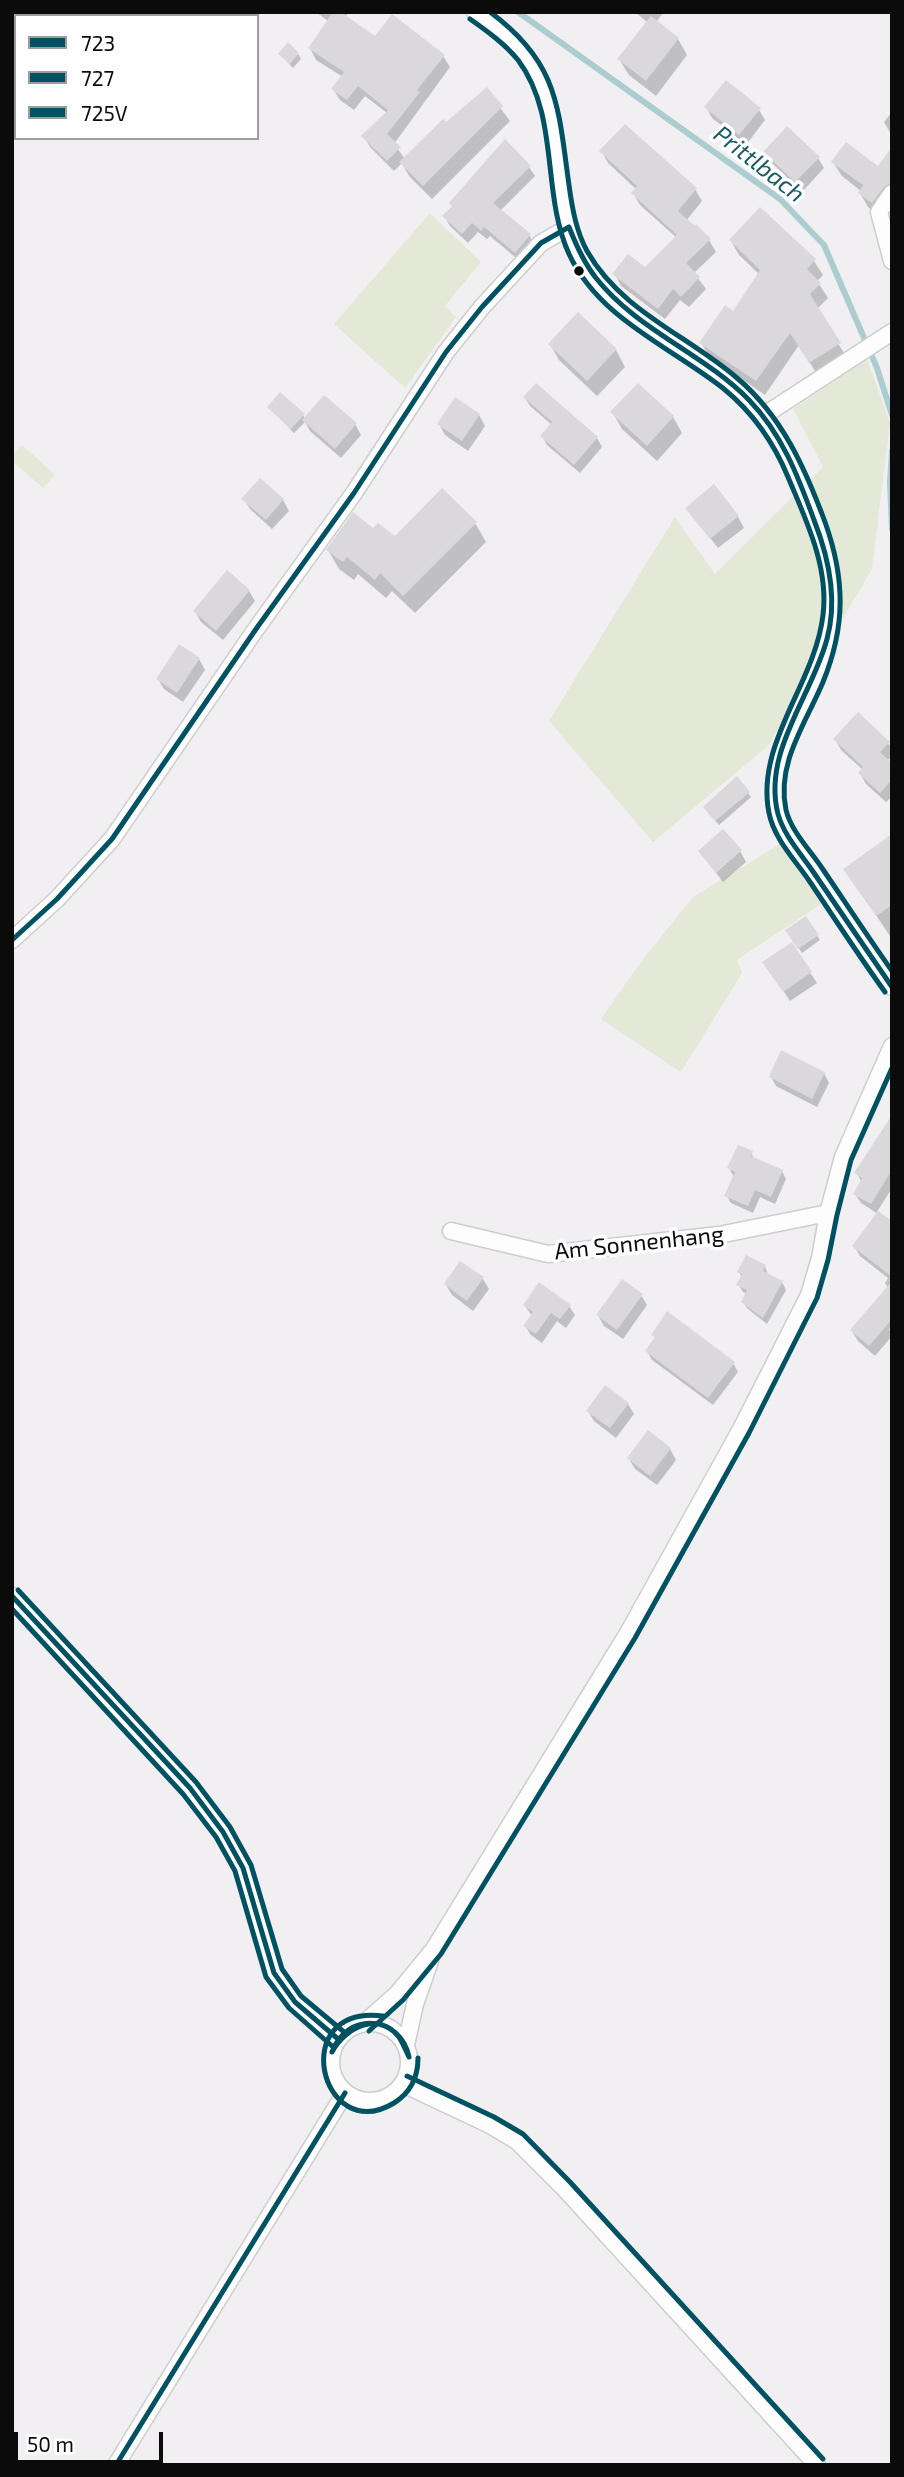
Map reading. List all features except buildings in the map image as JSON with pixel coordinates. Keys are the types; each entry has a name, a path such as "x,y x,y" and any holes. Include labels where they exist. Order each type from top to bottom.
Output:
{"street":[{"path":"475,12 510,40 528,59 545,93 562,200 569,227 585,263 615,302 729,382 763,416 793,467 825,552 831,577 832,614 822,662 787,735 780,760 775,797 779,817 801,853 892,987"},
{"path":"892,193 879,212 892,261"},
{"path":"12,940 58,899 112,839 248,640 354,493 446,352 482,307 541,243 569,227"},
{"path":"763,416 892,332"},
{"path":"363,2024 397,1994 434,1949 628,1633 741,1429 809,1295 820,1258 828,1213 851,1136 892,1046"},
{"name":"Am Sonnenhang","path":"451,1231 548,1254 719,1235 828,1213"},
{"path":"12,1596 190,1788 223,1832 243,1868 274,1973 295,2002 338,2039"},
{"path":"406,2045 415,2004 434,1949"},
{"path":"376,2023 393,2028 406,2045 410,2058 409,2072 395,2094 371,2102 357,2100 345,2093 332,2074 333,2049 338,2039 352,2027 363,2024 376,2023"},
{"path":"403,2084 490,2125 517,2141 564,2188 817,2465"},
{"path":"116,2465 345,2093"}],"green space":[{"path":"430,213 481,262 445,306 456,317 405,388 334,324"},
{"path":"867,359 890,423 872,569 768,746 653,842 549,721 675,517 715,574 823,467 793,409"},
{"path":"22,445 55,475 43,488 12,461 12,455"},
{"path":"780,844 821,904 737,960 742,973 681,1072 601,1019 640,963 693,897"}],"waterway":[{"name":"Prittlbach","path":"518,12 780,199 824,245 877,368 892,415"},
{"name":"Prittlbach","path":"892,451 892,529"}],"transit line":[{"name":"725V","path":"490,12 530,50 551,88 562,132 577,227 587,251 601,272 636,306 718,363 753,393 779,426 809,482 832,543 839,582 839,622 831,661 789,760 785,776 786,810 796,833 892,971"},
{"name":"727","path":"470,19 513,54 531,82 540,105 545,130 560,230 582,277 598,297 617,314 734,398 761,429 788,477 809,527 819,562 823,579 823,615 809,665 770,762 767,787 769,813 780,841 885,992"},
{"name":"723","path":"569,227 588,266 612,296 650,327 731,383 749,400 780,441 795,472 824,549 832,609 820,660 783,746 775,791 778,814 789,838 892,987"},
{"name":"723","path":"12,940 57,899 112,839 256,629 354,493 446,352 482,307 541,243 569,227"},
{"name":"727","path":"369,2031 403,2000 441,1954 635,1638 749,1433 817,1298 851,1160 892,1068"},
{"name":"725V","path":"18,1590 196,1782 230,1827 251,1865 282,1969 301,1996 344,2032"},
{"name":"723","path":"12,1596 190,1788 223,1832 243,1868 274,1973 295,2002 338,2039"},
{"name":"727","path":"12,1609 183,1794 216,1837 235,1871 266,1977 289,2008 332,2046"},
{"name":"727","path":"383,2016 353,2018 334,2031 325,2050 325,2072 333,2092 348,2106 369,2111 394,2103 412,2084 418,2058"},
{"name":"723","path":"332,2052 339,2039 349,2030 361,2024 373,2023 385,2026 395,2033 404,2043 409,2057"},
{"name":"723","path":"332,2052 353,2030 372,2024 391,2029 399,2037 409,2057"},
{"name":"725V","path":"407,2076 494,2117 523,2134 823,2459"},
{"name":"723","path":"116,2465 345,2093"}]}
